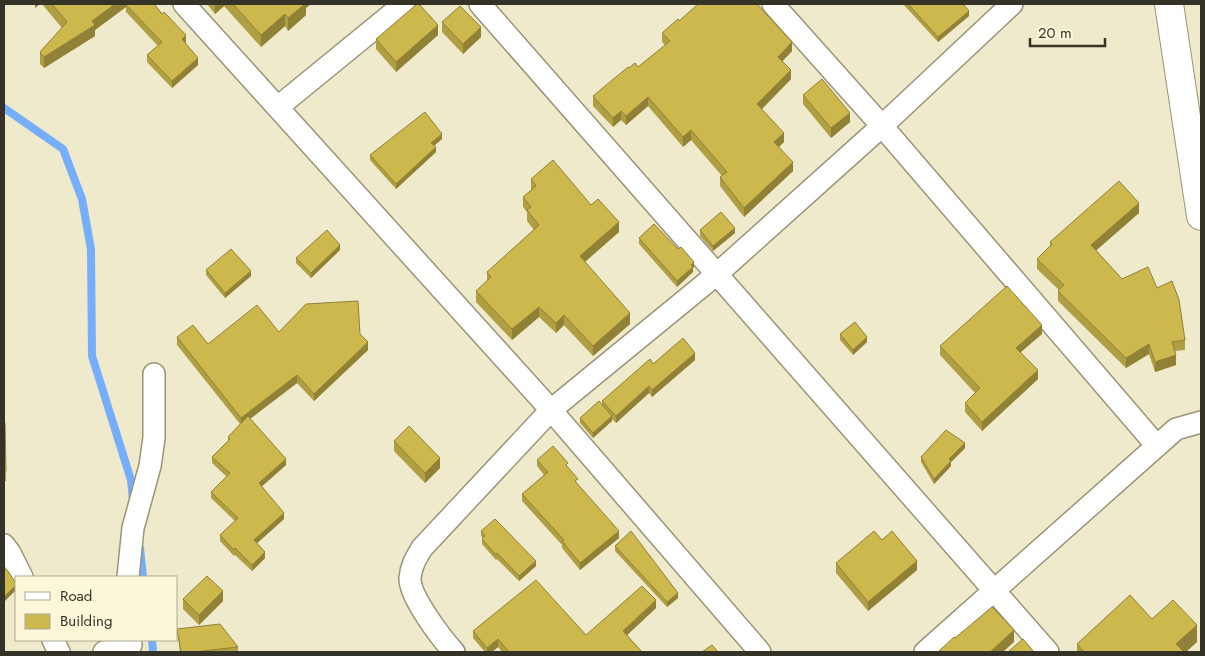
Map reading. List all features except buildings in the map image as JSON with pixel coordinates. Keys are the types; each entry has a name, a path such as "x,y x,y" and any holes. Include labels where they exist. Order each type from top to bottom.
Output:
{"main road":[{"path":"1169,4 1201,216"}],"street":[{"path":"184,4 552,410 760,652"},
{"path":"278,107 404,4"},
{"path":"480,4 1048,652"},
{"path":"773,4 882,126 1157,446"},
{"path":"443,649 420,605 410,580 412,564 422,548 552,410 717,274 882,126 1012,4"},
{"path":"128,576 133,528 150,466 154,438 154,374"},
{"path":"925,652 1176,429 1201,422"},
{"path":"4,545 21,576"},
{"path":"53,641 59,652"},
{"path":"104,652 131,646"}],"waterway":[{"path":"4,108 63,149 82,199 91,249 92,356 131,480 133,500"},
{"path":"140,548 143,576"},
{"path":"152,641 153,652"}]}
